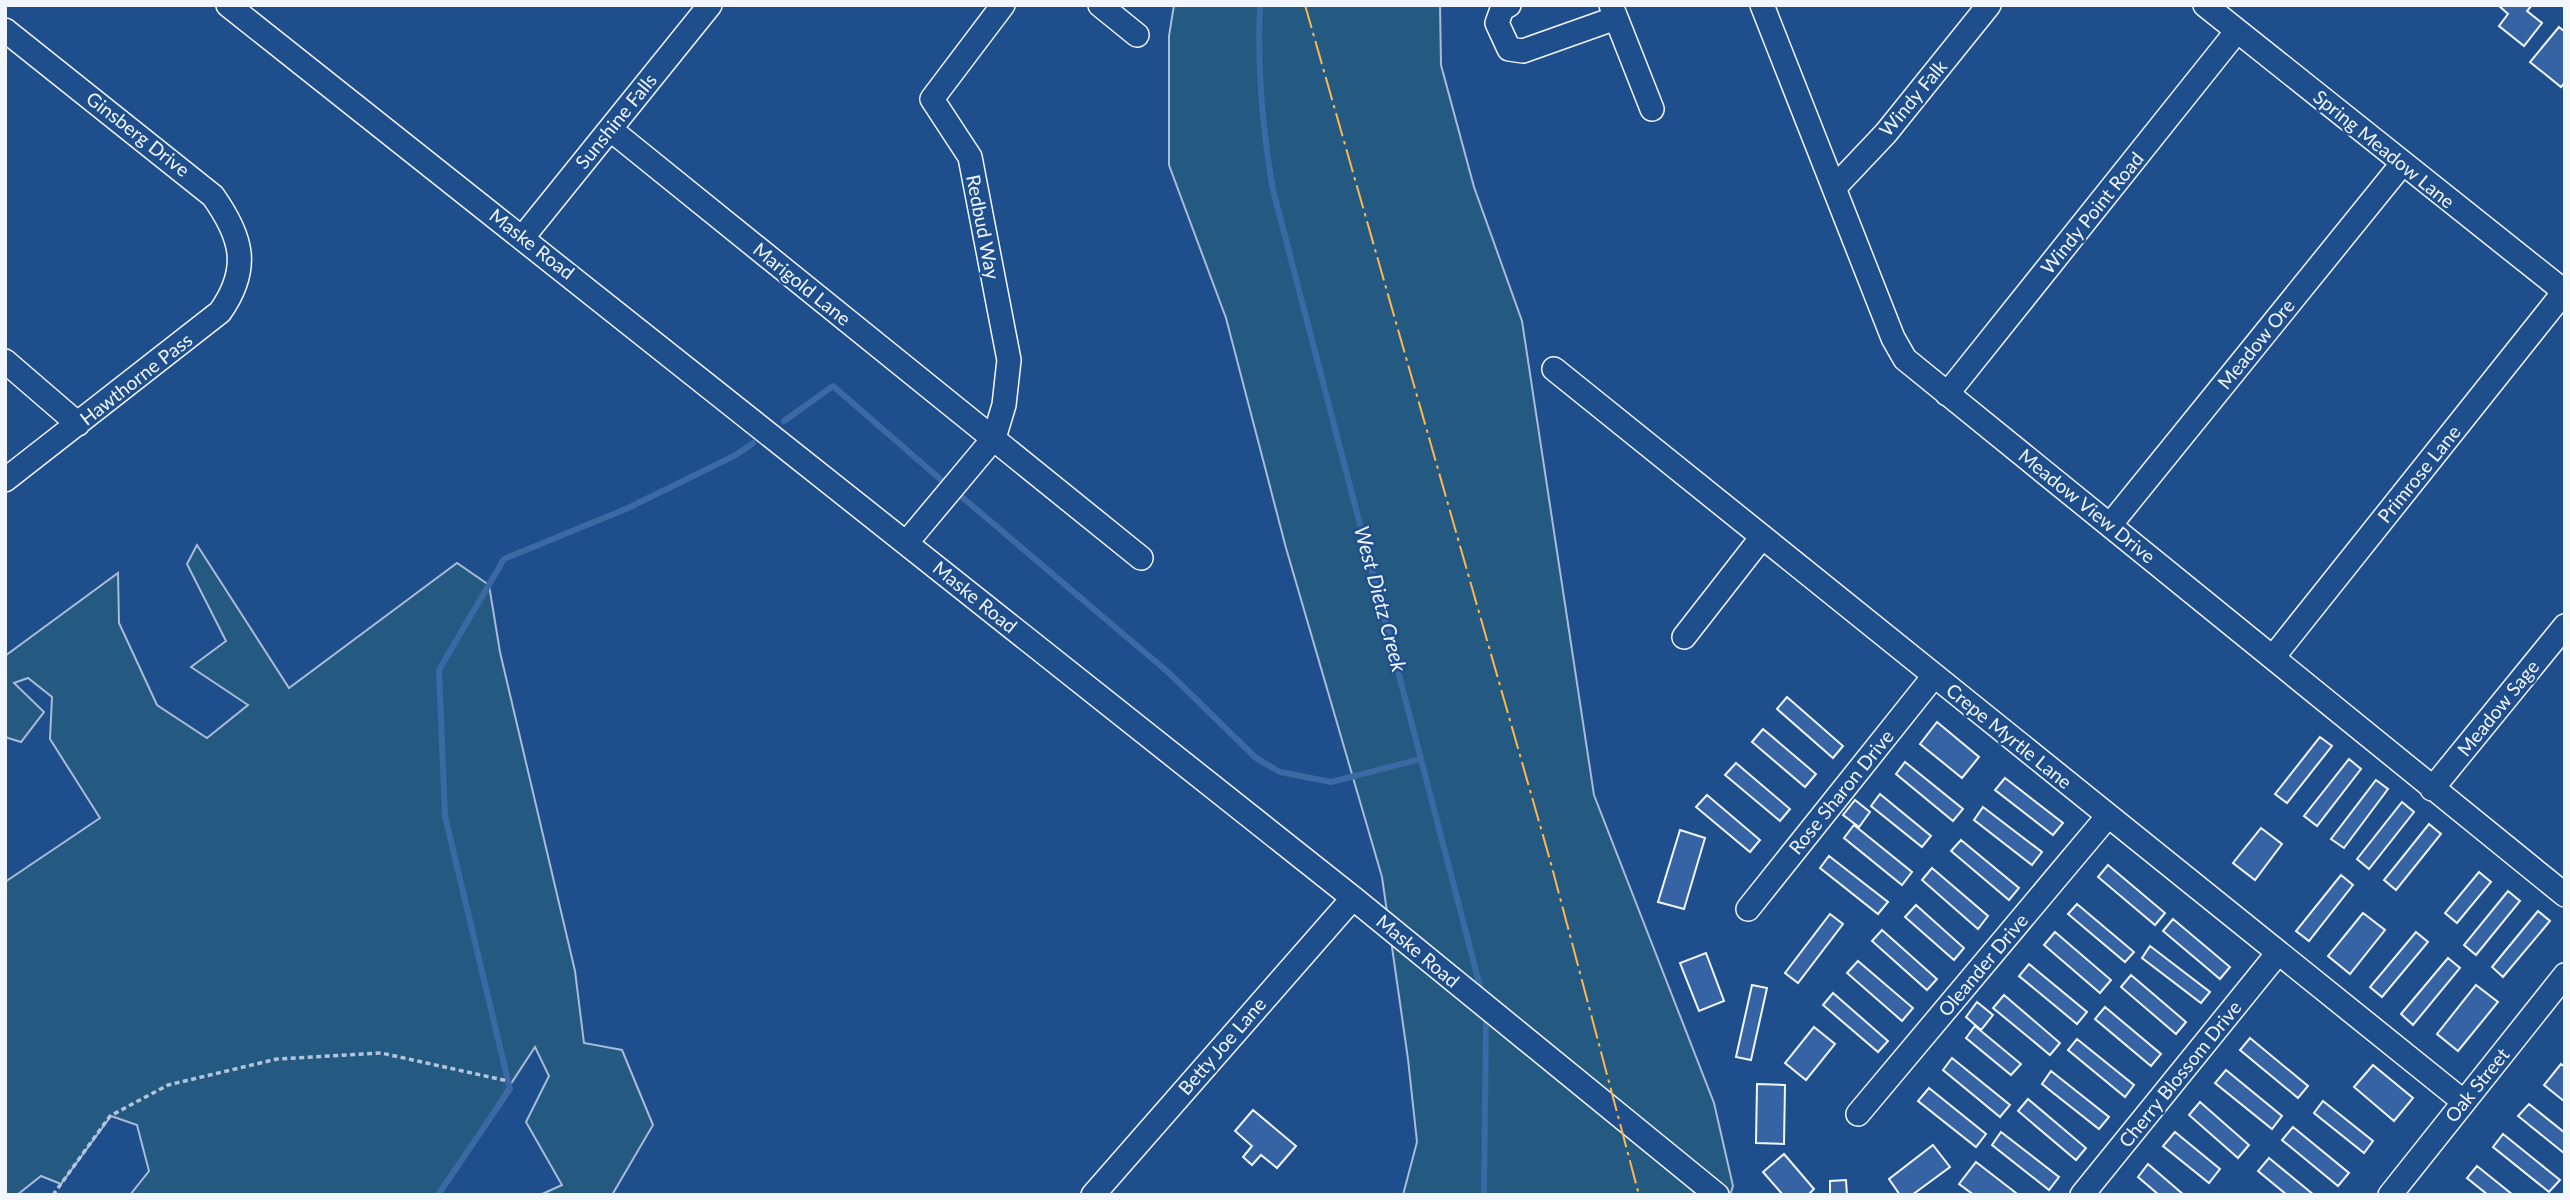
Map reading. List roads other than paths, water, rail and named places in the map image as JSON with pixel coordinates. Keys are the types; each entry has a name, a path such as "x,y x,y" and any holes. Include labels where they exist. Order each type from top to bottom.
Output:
{"street":[{"name":"Maske Road","path":"228,5 1353,898 1717,1195"},
{"name":"Sunshine Falls","path":"523,237 710,5"},
{"name":"Redbud Way","path":"994,438 1004,405 1009,360 970,156 932,99 1003,5"},
{"path":"1100,5 1137,35"},
{"path":"1508,5 1502,9 1497,23 1509,49 1524,51 1614,12 1652,109"},
{"name":"Meadow View Drive","path":"1762,5 1899,349 1923,377 2274,656 2432,789 2565,895"},
{"name":"Windy Falk","path":"1834,188 1886,133 1989,5"},
{"name":"Spring Meadow Lane","path":"2205,5 2564,292"},
{"name":"Ginsberg Drive","path":"5,30 213,195 236,236 240,260"},
{"name":"Windy Point Road","path":"1947,394 2238,31"},
{"name":"Marigold Lane","path":"610,129 1141,558"},
{"name":"Meadow Ore","path":"2109,525 2402,164"},
{"name":"Hawthorne Pass","path":"5,480 220,312 232,295 240,260"},
{"name":"Primrose Lane","path":"2274,656 2564,292"},
{"path":"5,361 78,424"},
{"name":"Crepe Myrtle Lane","path":"1554,369 2464,1102"},
{"path":"907,542 994,438"},
{"path":"1684,637 1762,537"},
{"name":"Meadow Sage","path":"2432,789 2565,626"},
{"name":"Rose Sharon Drive","path":"1748,909 1934,676"},
{"name":"Oleander Drive","path":"1858,1114 2108,816"},
{"name":"Betty Joe Lane","path":"1093,1195 1353,898"},
{"name":"Cherry Blossom Drive","path":"2082,1195 2278,953"},
{"name":"Oak Street","path":"2390,1195 2565,975"}],"waterway":[{"name":"West Dietz Creek","path":"1260,5 1261,98 1273,190 1482,994"},
{"path":"784,421 833,386 947,485"},
{"path":"438,1195 510,1089 445,816 439,670 504,559 626,509 736,455 753,443"},
{"path":"956,492 1169,673 1256,758 1280,772 1331,782 1421,759"},
{"name":"West Dietz Creek","path":"1484,1195 1486,1015"}]}
